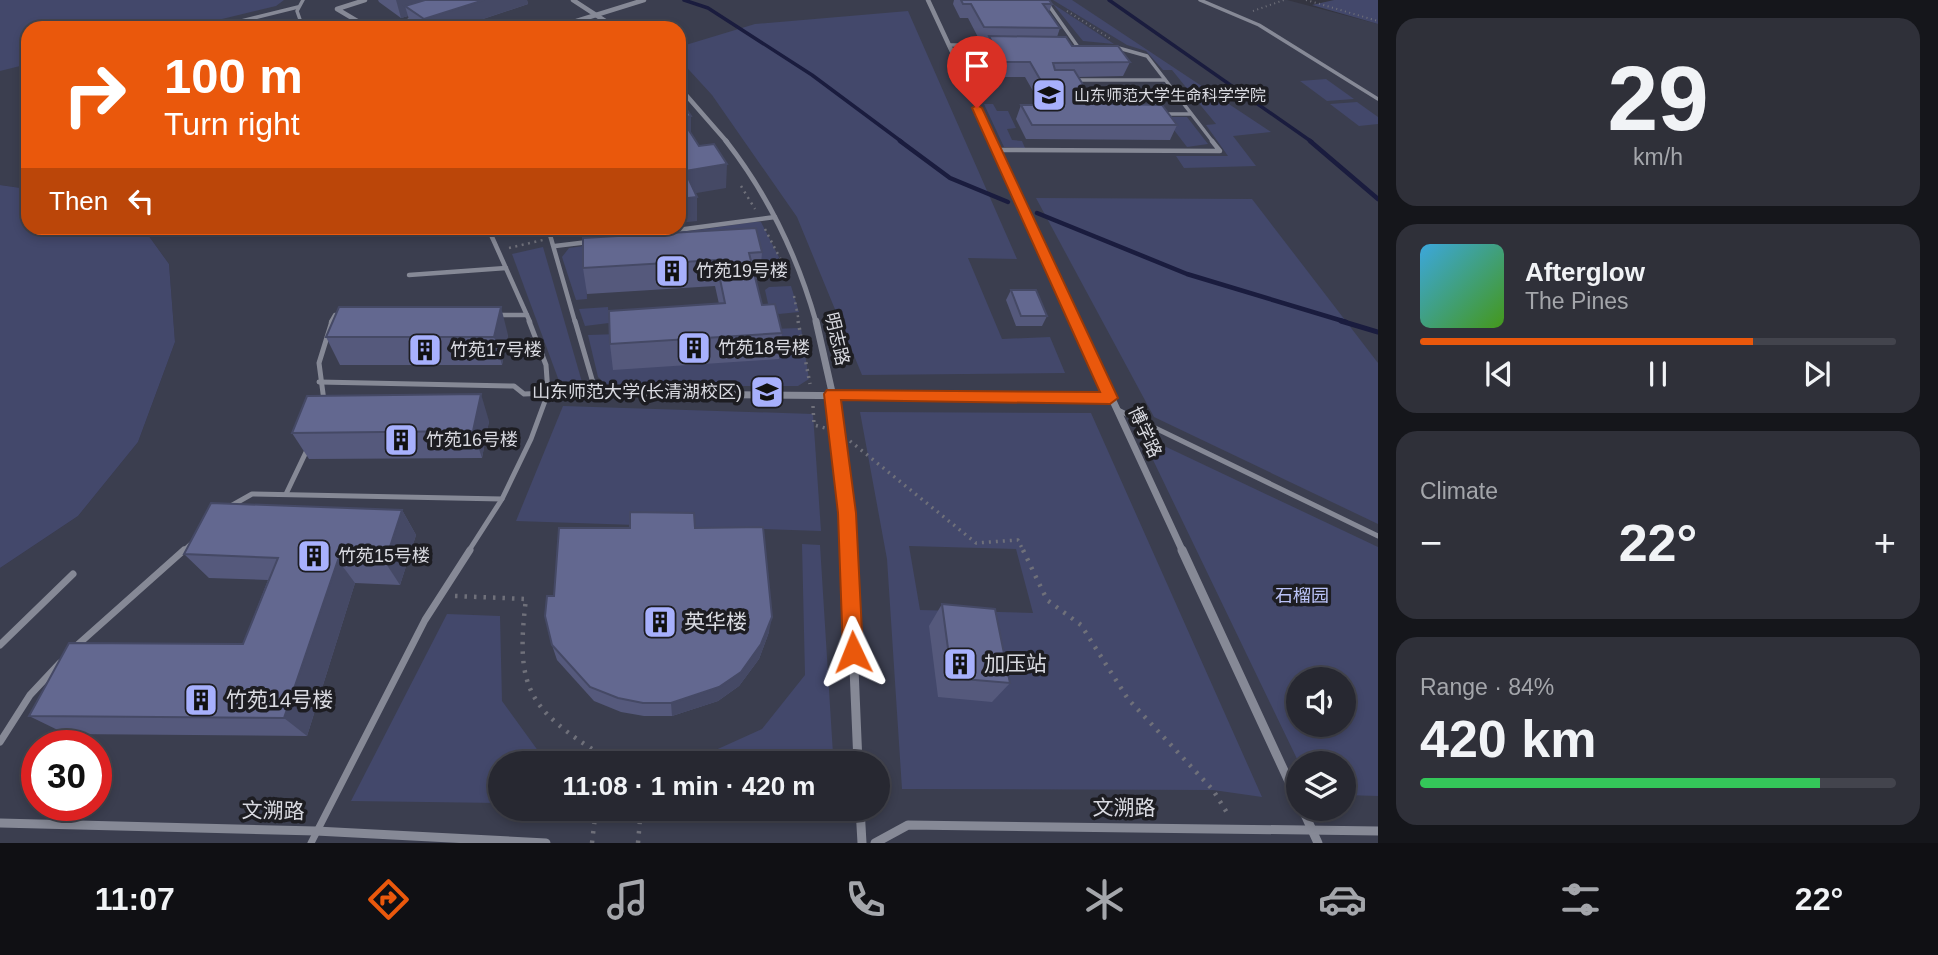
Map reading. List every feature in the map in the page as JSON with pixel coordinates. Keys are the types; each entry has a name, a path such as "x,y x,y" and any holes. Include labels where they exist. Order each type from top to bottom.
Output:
{"street":[{"path":"357,21 337,9 365,0"},
{"path":"573,0 606,21"},
{"path":"577,21 644,0"},
{"name":"博学路","path":"928,0 1286,775"},
{"name":"明志路","path":"686,95 710,118 775,217 806,285 832,394 847,513 857,751"},
{"path":"548,393 1110,398"},
{"path":"861,821 862,843"},
{"path":"1308,821 1318,843"},
{"name":"文溯路","path":"0,824 316,831 545,843"},
{"name":"文溯路","path":"875,843 908,825 1378,831"}],"lane":[{"path":"241,21 298,7 303,0"},
{"path":"1045,0 1078,47"},
{"path":"1200,0 1246,19 1378,99"},
{"path":"298,7 301,21"},
{"path":"406,21 421,16"},
{"path":"949,45 1000,46"},
{"path":"1065,46 1090,47"},
{"path":"995,150 1220,151 1147,56 1125,47 1113,47"},
{"path":"1065,80 1165,80"},
{"path":"1157,114 1191,114"},
{"path":"686,229 775,217"},
{"path":"311,843 425,620 443,596 502,499 531,439 548,393 546,365 491,235"},
{"path":"551,235 596,393"},
{"path":"623,237 638,235"},
{"path":"555,246 596,241"},
{"path":"409,275 506,268"},
{"path":"324,408 325,394 319,382 319,361 335,315 349,315"},
{"path":"486,315 527,315"},
{"path":"319,382 514,386 524,394 548,393"},
{"path":"1115,409 1378,536"},
{"path":"286,495 309,445"},
{"path":"218,513 252,494 502,499"},
{"path":"71,651 181,555 196,538"},
{"path":"0,645 73,574"},
{"path":"0,742 30,695 63,660"}],"path":[{"path":"1246,19 1251,12 1284,0"},
{"path":"1306,0 1378,21"},
{"path":"1060,7 1125,47"},
{"path":"1131,80 1157,114"},
{"path":"1102,86 1091,86 1105,107"},
{"path":"1086,97 1178,96"},
{"path":"740,183 783,264"},
{"path":"498,250 552,238"},
{"path":"791,286 813,394 814,425 837,432 868,452 976,543 1018,540 1047,600 1081,625 1128,699 1213,790 1237,828"},
{"path":"443,596 526,599 519,644 528,693 561,731 596,751"},
{"path":"592,843 595,821"},
{"path":"638,843 640,821"}],"shaded area":[{"name":"山东师范大学(长清湖校区)","path":"0,0 1287,0 1378,24 1378,843 0,843 0,568 78,516 138,442 175,342 169,264 148,235 686,235 686,21 21,21 21,188 0,185"}],"green space":[{"path":"0,0 284,0 276,6 214,21 21,21 21,66 0,71"},
{"path":"1053,0 1072,0 1271,132 1233,136 1256,166 1184,168 1176,156 1228,156 1206,125 1216,124 1197,101 1187,101 1180,91 1189,91 1172,70 1163,70 1146,51 1127,45"},
{"path":"1334,0 1378,0 1378,24 1312,5"},
{"path":"1053,4 1114,44 1083,41"},
{"path":"908,11 1017,259 968,258 1002,339 1050,337 1065,373 862,375 797,217 712,95 686,67 686,45 755,24"},
{"path":"960,50 979,50 984,59 975,59 979,68 987,68 994,81 984,82 987,89 977,89"},
{"path":"1326,79 1354,99 1327,101 1300,81"},
{"path":"1357,102 1378,117 1378,124 1359,126 1330,104"},
{"path":"984,104 993,104 997,111 1008,111 1016,128 1007,129 1012,140 1022,141 1025,148 1004,147"},
{"path":"1164,117 1187,117 1208,144 1187,147"},
{"path":"0,185 21,188 21,235 148,235 169,264 175,342 138,442 78,516 0,568"},
{"path":"1036,198 1252,199 1378,363 1378,524 1154,417"},
{"path":"761,222 788,275 760,278 754,254 586,265 587,299 576,300 562,257 569,248 662,235 686,235 686,232"},
{"path":"543,247 582,382 559,381 512,254"},
{"path":"791,286 799,312 779,314 769,308 765,290 769,287"},
{"path":"608,307 609,323 585,326 579,309"},
{"path":"801,328 809,379 798,386 607,386 598,377 588,335"},
{"path":"563,406 813,414 821,531 516,521"},
{"path":"860,412 1091,413 1262,797 1213,790 902,789 887,559","holes":["909,546 1016,549 1033,613 920,610"]},
{"name":"石榴园","path":"1141,435 1378,547 1378,796 1356,795 1356,751 1293,751 1286,737 1356,737 1356,667 1286,667 1286,736"},
{"path":"802,544 820,545 833,751 713,751 762,729 805,675"},
{"path":"447,614 500,616 502,701 538,751 488,751 488,803 351,801"}],"building":[{"path":"425,0 484,0 424,19 405,6"},
{"path":"961,0 1049,0 1052,4 1043,4 1060,28 984,27 971,4 963,4"},
{"path":"989,36 1066,37 1072,46 1118,46 1130,62 1053,63 1055,70 1074,70 1090,96 1076,97 1075,103 1162,105 1177,125 1032,125 1021,105 1055,105 1030,62 1001,62"},
{"path":"686,126 699,146 714,144 727,164 686,171"},
{"path":"686,173 697,197 686,198"},
{"path":"756,228 762,252 749,253 762,305 775,304 782,333 610,344 609,311 725,303 716,260 583,268 583,238 686,235 686,232"},
{"path":"1011,290 1036,290 1047,316 1021,316"},
{"path":"339,307 501,307 494,337 326,337"},
{"path":"481,394 473,431 292,433 307,396"},
{"path":"211,503 402,510 385,562 338,560 284,718 29,716 69,643 243,644 278,558 184,554"},
{"name":"英华楼","path":"630,512 694,513 695,528 763,527 772,617 761,644 741,672 719,687 671,703 643,703 618,698 590,687 552,645 545,616 547,596 554,596 559,528 630,528"},
{"path":"942,604 995,609 1010,683 952,678"}],"waterway":[{"path":"684,0 708,8 812,75 902,142"},
{"path":"1109,0 1312,142"},
{"path":"900,141 950,178 1008,202"},
{"path":"1310,141 1378,199"},
{"path":"1037,213 1187,274 1346,322"},
{"path":"1341,321 1378,332"}],"place":[{"name":"山东师范大学生命科学学院","path":"1049,95"},
{"name":"竹苑19号楼","path":"672,271"},
{"name":"竹苑18号楼","path":"694,348"},
{"name":"竹苑17号楼","path":"425,350"},
{"name":"山东师范大学(长清湖校区)","path":"767,392"},
{"name":"竹苑16号楼","path":"401,440"},
{"name":"竹苑15号楼","path":"314,556"},
{"name":"英华楼","path":"660,622"},
{"name":"加压站","path":"960,664"},
{"name":"竹苑14号楼","path":"201,700"}],"route":[{"path":"853,652 847,513 832,394 1110,398 977,108"}]}
